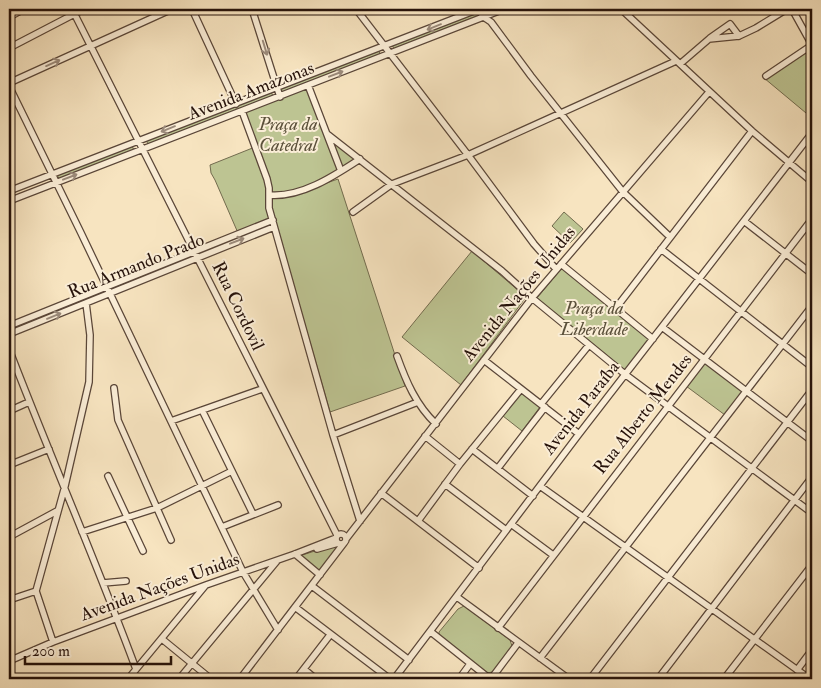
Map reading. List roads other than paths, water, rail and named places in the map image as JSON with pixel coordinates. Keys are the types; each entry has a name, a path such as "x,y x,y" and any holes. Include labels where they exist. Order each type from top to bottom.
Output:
{"street":[{"path":"9,17 24,9"},
{"path":"9,48 74,11 84,9"},
{"path":"172,9 9,84 243,572 278,630"},
{"path":"192,9 236,104"},
{"path":"252,9 280,97"},
{"path":"356,9 534,244 559,266 616,308 653,339"},
{"path":"478,9 483,17 491,22 623,192 670,237"},
{"name":"Avenida Amazonas","path":"9,191 478,9"},
{"name":"Avenida Amazonas","path":"9,201 390,54 483,17 490,11 504,9"},
{"path":"621,9 752,131 812,182"},
{"path":"709,40 738,36 750,31 786,9"},
{"path":"766,76 812,45 792,9"},
{"name":"Rua Cordovil","path":"74,11 262,389 340,538"},
{"path":"490,11 491,22"},
{"path":"353,212 392,184 468,155 678,62 729,24 738,36"},
{"path":"308,85 341,172"},
{"name":"Avenida Nações Unidas","path":"9,660 206,585 340,538 360,521 532,298 709,92"},
{"path":"242,111 267,179 269,188 268,204 272,220 333,435 360,521"},
{"path":"616,308 752,131"},
{"name":"Avenida Paraíba","path":"392,679 431,632 506,530 812,133"},
{"path":"327,134 502,271 626,375 812,513"},
{"path":"269,195 283,194 312,187 341,172 360,159"},
{"name":"Rua Alberto Mendes","path":"498,628 812,218"},
{"name":"Rua Armando Prado","path":"9,334 110,294 272,220"},
{"path":"744,221 812,274"},
{"name":"Rua Armando Prado","path":"9,326 195,254 274,227"},
{"path":"661,249 812,367"},
{"path":"54,642 36,591 65,486 90,376 90,335 86,303"},
{"path":"540,658 812,306"},
{"path":"662,327 812,441"},
{"path":"498,468 588,345"},
{"path":"9,349 29,402 65,486 136,669"},
{"path":"397,356 407,383 425,414 436,424"},
{"path":"484,360 580,434"},
{"path":"114,388 118,420 171,540"},
{"path":"171,421 262,389"},
{"path":"418,521 460,464 521,389"},
{"path":"590,679 812,390"},
{"path":"9,411 29,402"},
{"path":"333,435 418,402"},
{"path":"202,410 253,514"},
{"path":"424,436 460,464"},
{"path":"9,465 49,449"},
{"path":"472,449 533,496"},
{"path":"82,532 157,508 232,471"},
{"path":"108,476 143,551"},
{"path":"658,679 812,476"},
{"path":"445,484 506,530"},
{"path":"540,486 810,679"},
{"path":"381,493 479,568"},
{"path":"222,527 278,505"},
{"path":"9,536 58,511"},
{"path":"511,524 553,555"},
{"name":"Avenida Nações Unidas","path":"240,679 320,575 340,538"},
{"path":"295,554 320,575"},
{"path":"180,679 276,561"},
{"path":"724,679 812,565"},
{"path":"102,583 126,581"},
{"path":"128,679 206,585"},
{"path":"312,586 409,660"},
{"path":"9,600 36,591"},
{"path":"457,597 569,679"},
{"path":"295,607 392,679"},
{"path":"431,632 491,679 518,643"},
{"path":"296,679 330,634"},
{"path":"162,639 211,679"},
{"path":"797,670 812,650"},
{"path":"458,679 470,664"},
{"path":"304,669 316,679"}],"park label":[{"name":"Praça da Catedral","path":"288,134"},
{"name":"Praça da Liberdade","path":"594,318"}]}
